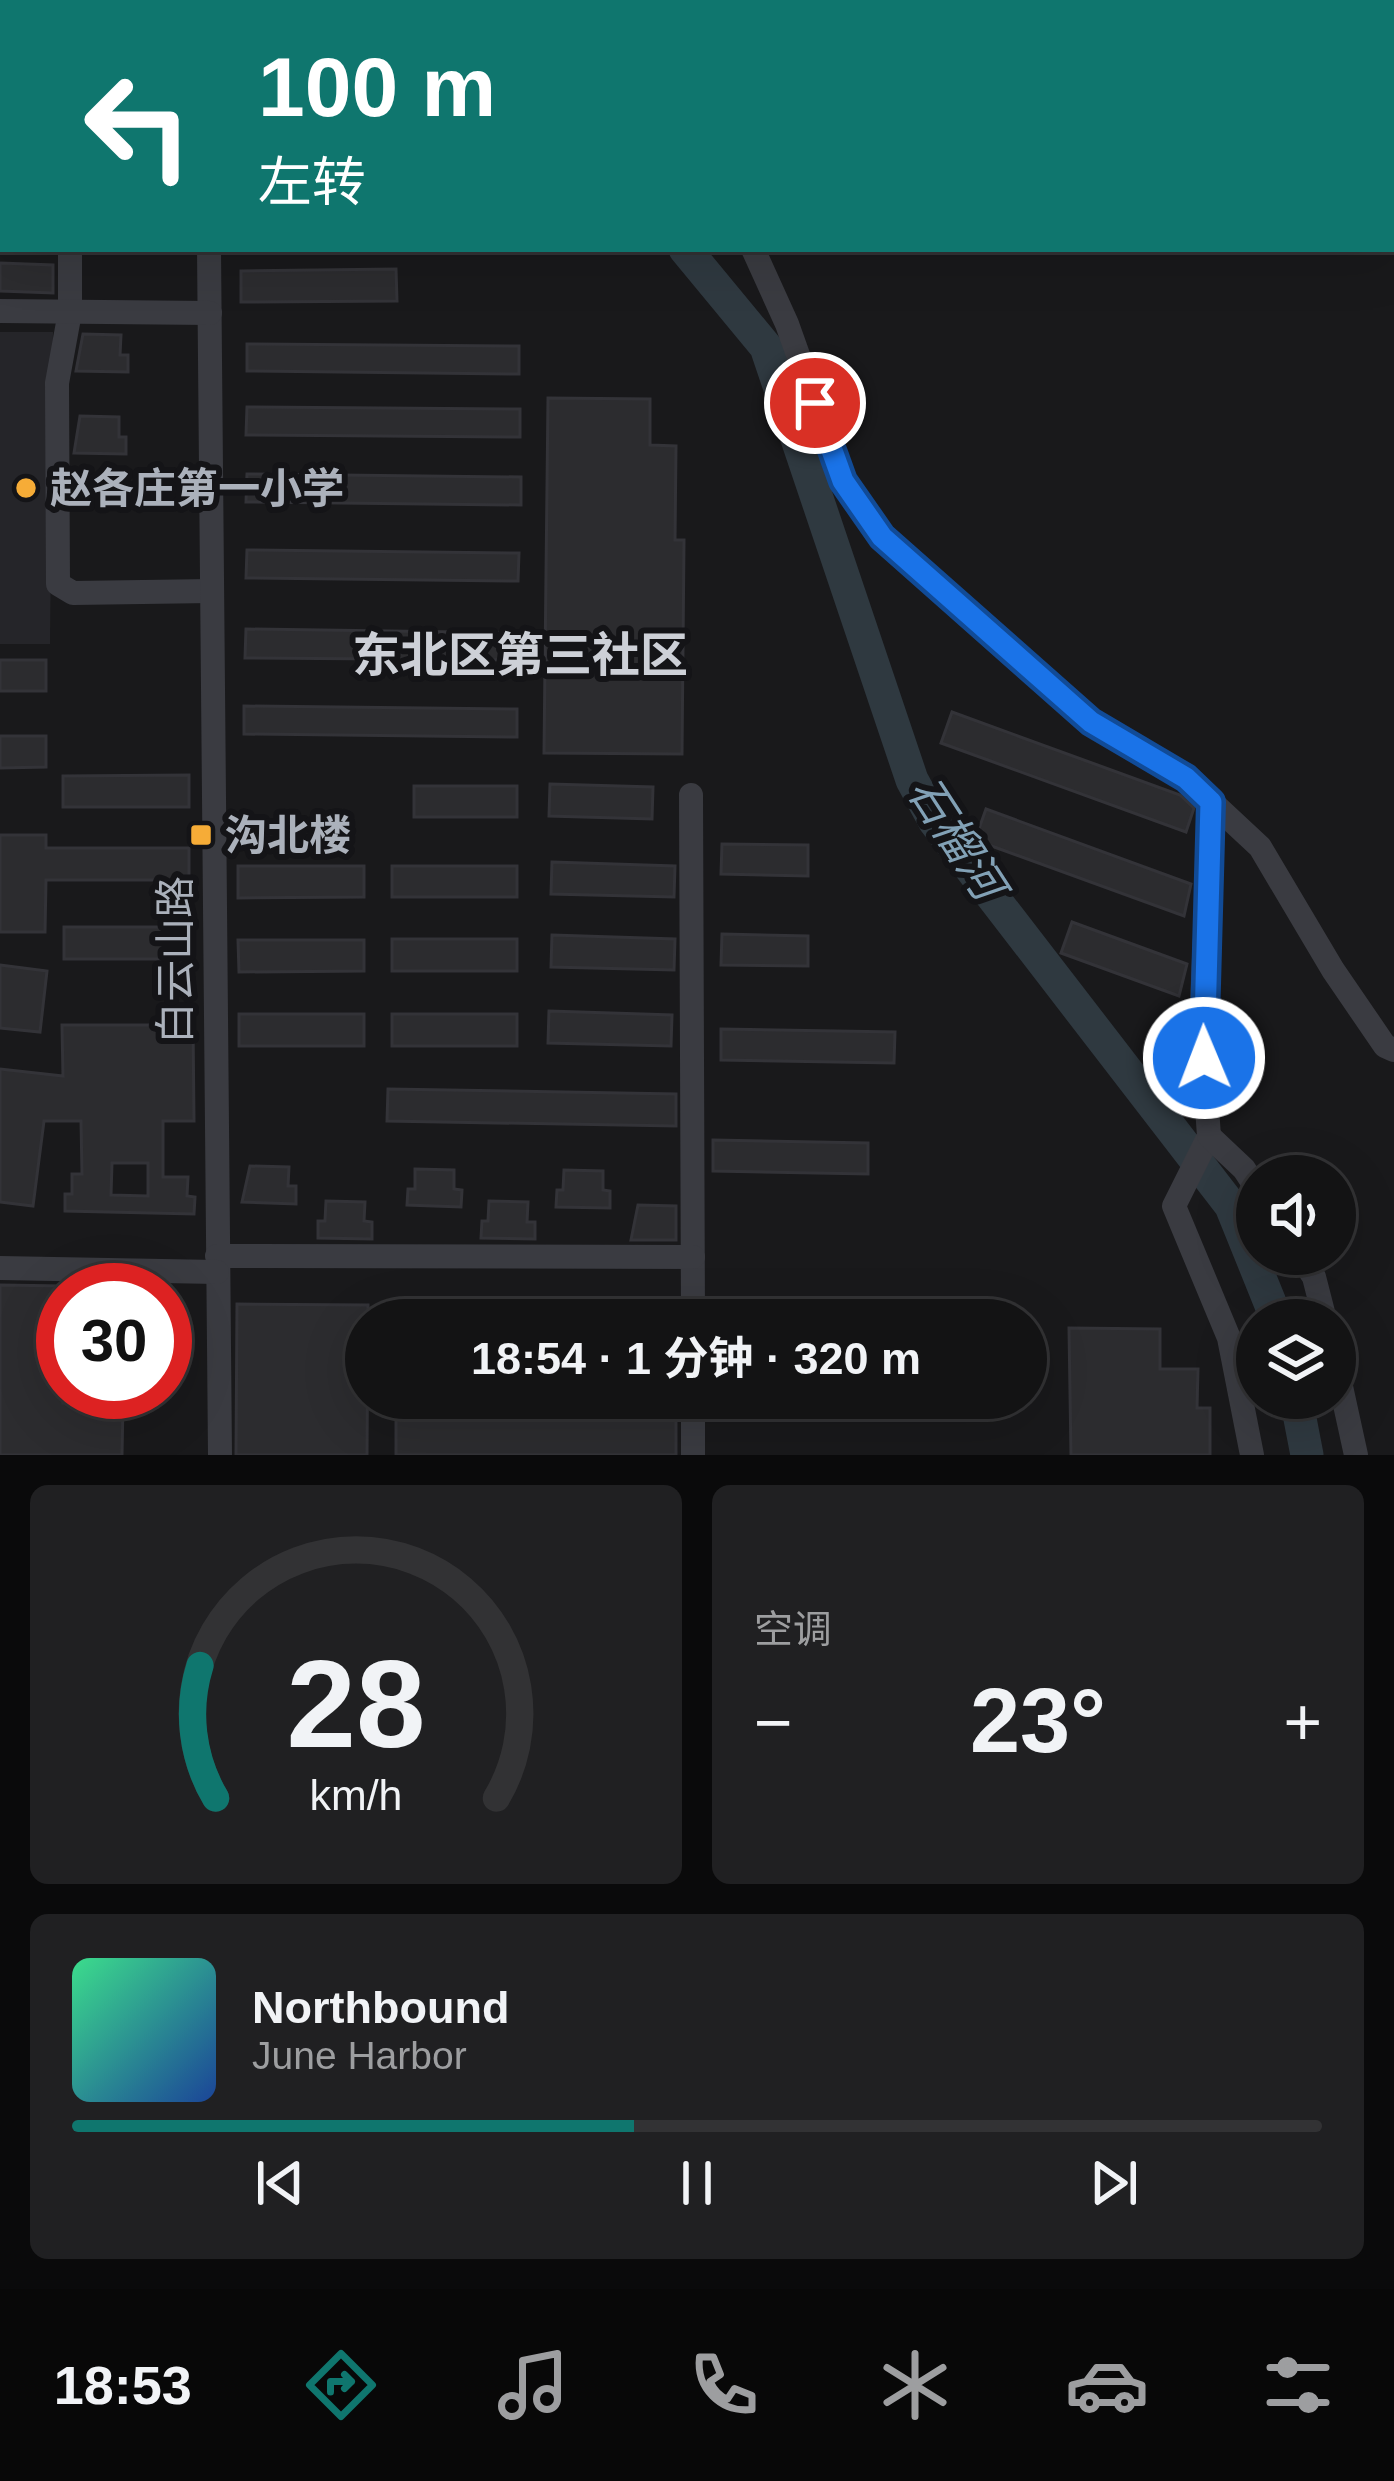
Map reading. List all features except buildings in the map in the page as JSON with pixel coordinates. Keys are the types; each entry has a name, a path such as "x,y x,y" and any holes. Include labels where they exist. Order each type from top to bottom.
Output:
{"street":[{"path":"70,252 70,312 57,383 58,584 73,593 212,590"},
{"name":"白云山路","path":"209,252 220,1455"},
{"path":"754,252 787,324 843,481 882,537 1091,722 1186,778 1260,848 1333,970 1385,1046 1394,1050"},
{"path":"0,311 209,313"},
{"path":"691,795 693,1299"},
{"path":"1211,802 1201,1024 1208,1139 1174,1206 1229,1338 1252,1455"},
{"path":"1208,1139 1236,1168"},
{"path":"0,1268 693,1257"},
{"path":"693,1419 693,1455"},
{"path":"1348,1419 1356,1455"}],"shaded area":[{"name":"赵各庄第一小学","path":"0,332 53,332 50,644 0,644"}],"waterway":[{"name":"石榴河","path":"687,252 766,347 912,780 935,822 1231,1206 1269,1299"},
{"name":"石榴河","path":"1300,1419 1307,1455"}],"place":[{"name":"赵各庄第一小学","path":"26,488"},
{"name":"沟北楼","path":"201,835"}],"district":[{"name":"东北区第三社区","path":"520,655"}],"route":[{"path":"815,403 843,481 882,537 1091,722 1186,778 1211,802 1201,1024 1204,1058"}]}
